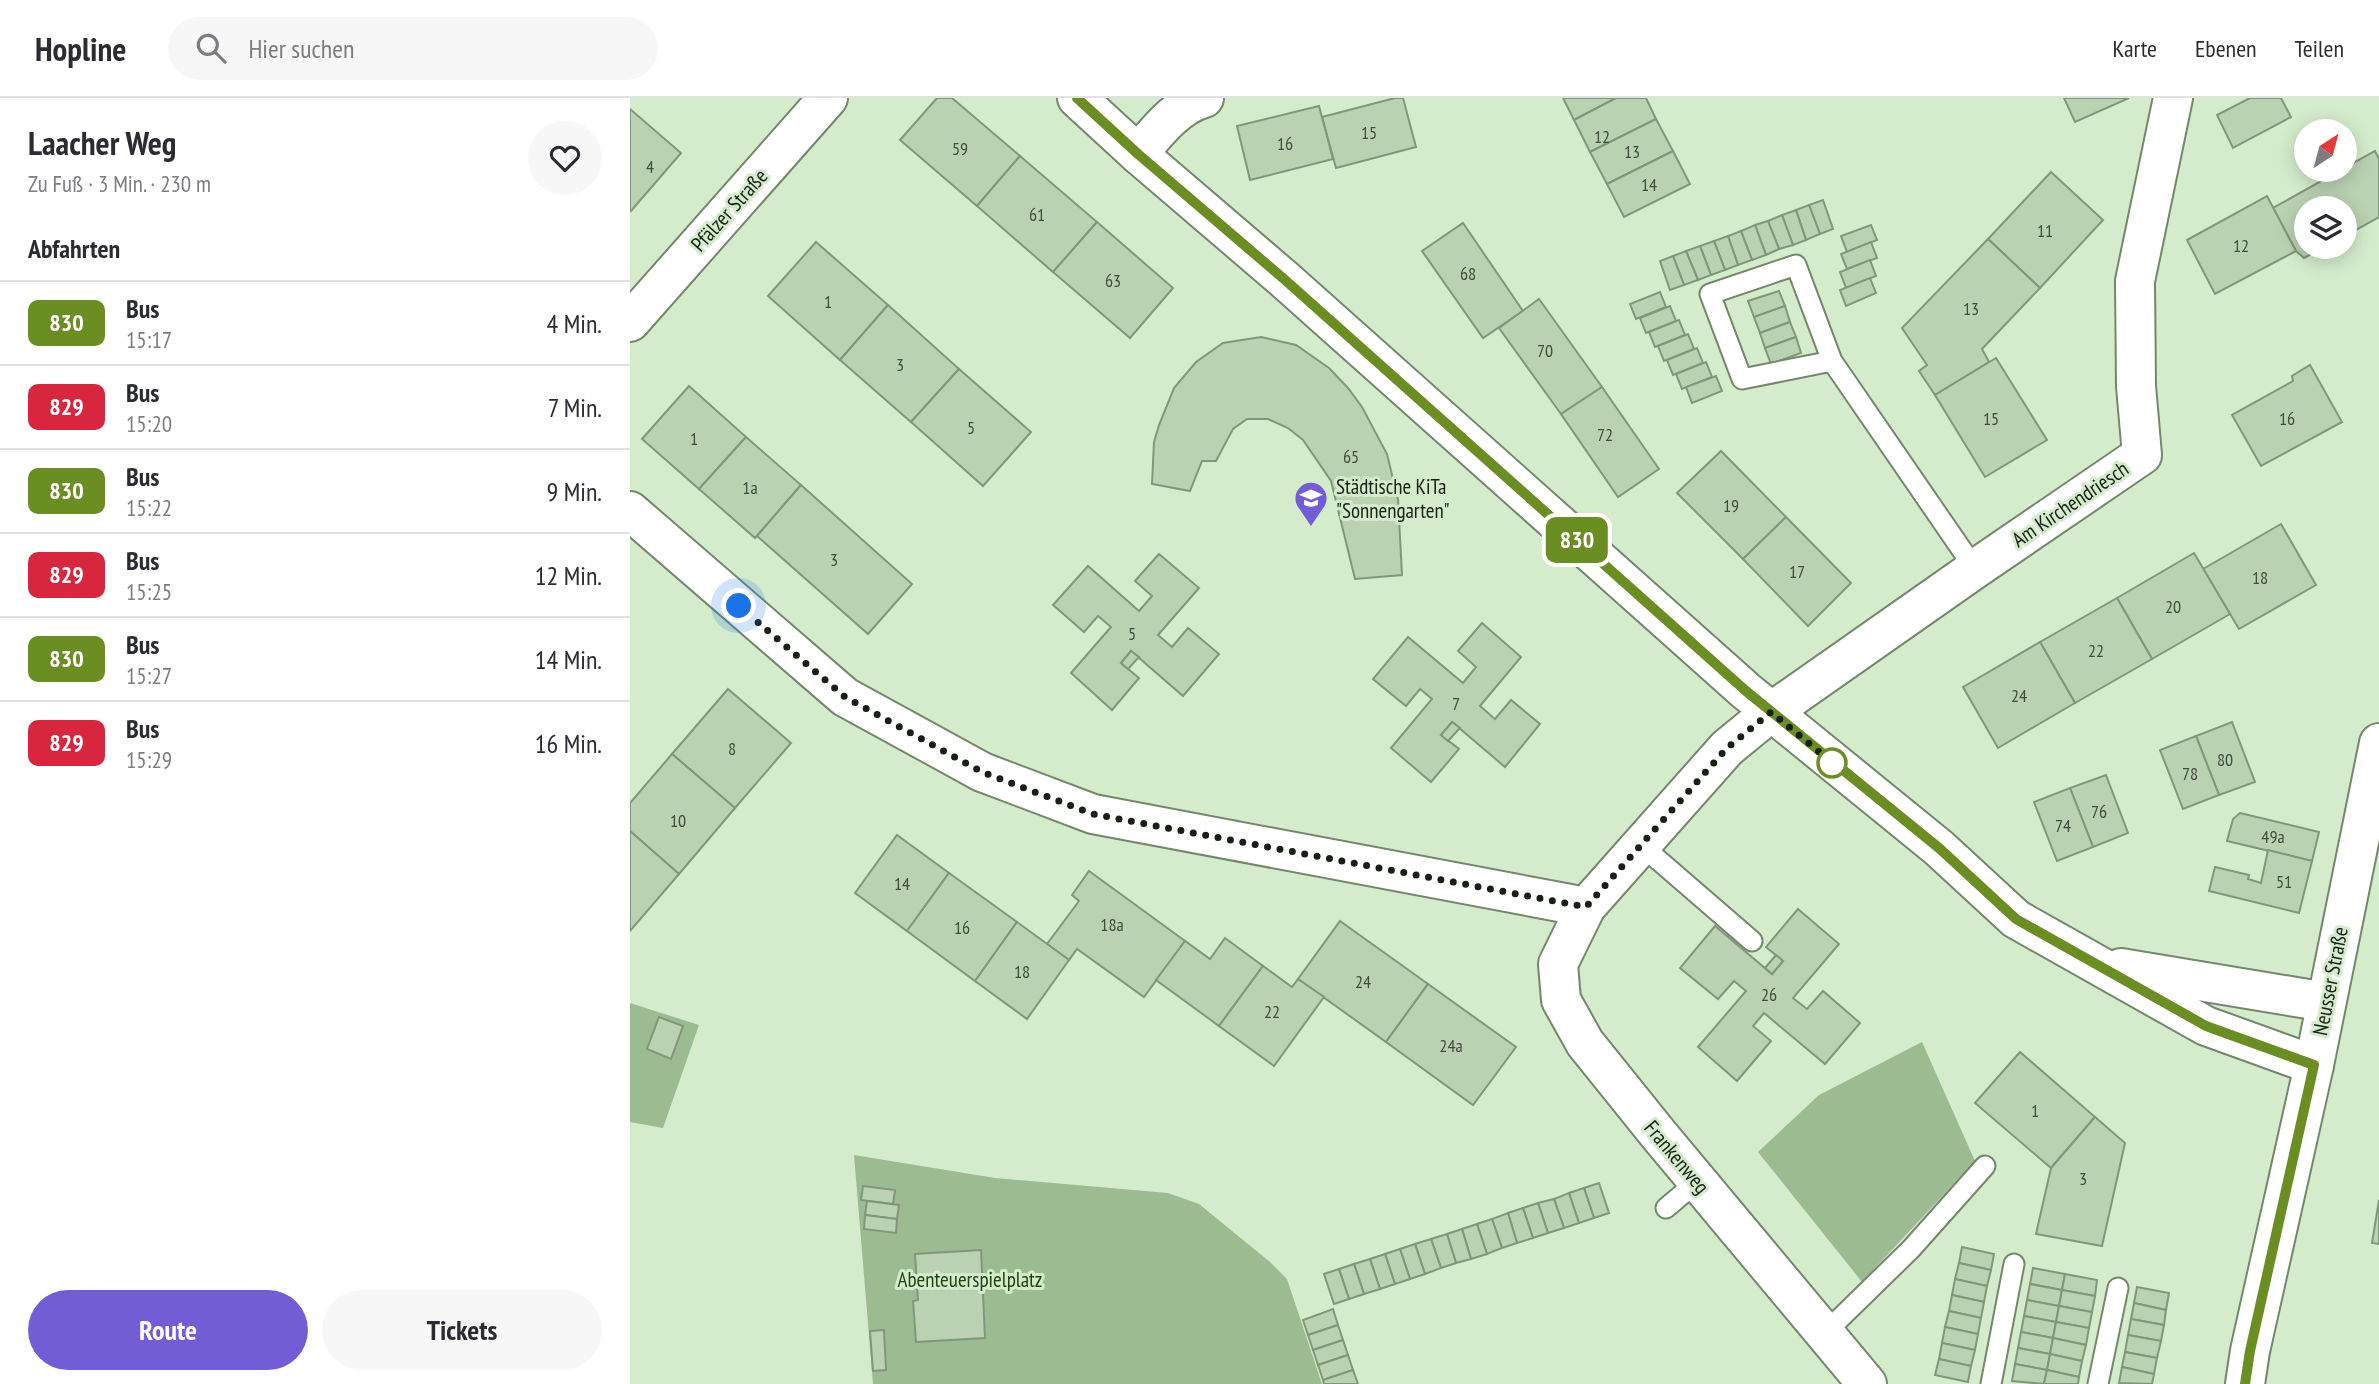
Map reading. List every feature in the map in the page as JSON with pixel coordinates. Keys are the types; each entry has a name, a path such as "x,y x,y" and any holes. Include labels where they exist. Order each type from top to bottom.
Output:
{"street":[{"name":"Pfälzer Straße","path":"630,323 828,98"},
{"path":"1077,98 1771,712 1939,848 2016,919 2206,1026 2314,1065"},
{"path":"1138,154 1164,123 1196,100 1204,98"},
{"name":"Am Kirchendriesch","path":"1640,845 1727,748 1771,712 2142,455 2136,386 2135,281 2173,98"},
{"path":"630,512 845,697 982,772 1093,814 1586,907"},
{"name":"Neusser Straße","path":"2245,1384 2314,1065 2379,743"},
{"name":"Frankenweg","path":"1640,845 1586,907 1558,964 1561,1000 1585,1043 1867,1384"},
{"path":"2095,964 2326,1002"}],"lane":[{"path":"1832,361 1742,379 1710,293 1796,265 1832,361 1975,569"},
{"path":"1640,845 1752,941"},
{"path":"1825,1334 1911,1249 1985,1166"},
{"path":"1665,1208 1698,1181"},
{"path":"1991,1384 2014,1264"},
{"path":"2098,1384 2119,1288"}],"green space":[{"path":"630,1003 699,1025 663,1128 630,1122"},
{"path":"1922,1042 1975,1161 1862,1282 1758,1152 1819,1095"},
{"name":"Abenteuerspielplatz","path":"854,1155 995,1178 1168,1193 1199,1204 1287,1279 1322,1384 873,1384"}],"building":[{"path":"937,98 952,98 1020,156 977,206 900,140"},
{"path":"1403,98 1416,147 1336,168 1322,117"},
{"path":"1563,98 1616,98 1574,120"},
{"path":"1616,98 1646,98 1656,119 1590,152 1574,120"},
{"path":"2064,98 2129,98 2075,122"},
{"path":"2250,98 2281,98 2291,117 2233,148 2217,115"},
{"path":"1319,106 1333,159 1250,180 1237,126"},
{"path":"630,109 681,153 631,211 630,210"},
{"path":"1656,119 1673,151 1607,184 1590,152"},
{"path":"1673,151 1690,184 1624,217 1607,184"},
{"path":"2375,151 2379,159 2379,217 2357,229 2357,196 2294,196 2320,182 2357,182 2357,161"},
{"path":"1020,156 1097,222 1053,272 977,206"},
{"path":"2051,172 2103,220 2040,288 1988,239"},
{"path":"2267,196 2294,247 2294,252 2215,294 2187,240"},
{"path":"2294,196 2294,247 2273,208"},
{"path":"1823,200 1833,229 1820,234 1809,205"},
{"path":"1809,205 1820,234 1806,240 1796,210"},
{"path":"1796,210 1806,240 1793,245 1782,215"},
{"path":"1782,215 1793,245 1779,249 1768,221"},
{"path":"1768,221 1779,249 1766,255 1755,225"},
{"path":"1097,222 1173,288 1130,338 1053,272"},
{"path":"1463,223 1523,311 1483,338 1422,251"},
{"path":"1755,225 1766,255 1752,260 1741,231"},
{"path":"1871,225 1877,240 1847,252 1841,236"},
{"path":"1741,231 1752,260 1738,265 1728,236"},
{"path":"1728,236 1738,265 1725,270 1714,241"},
{"path":"1988,239 2040,288 1982,349 1989,362 1935,395 1919,371 1927,365 1902,328"},
{"path":"1714,241 1725,270 1711,275 1700,246"},
{"path":"816,242 888,305 840,360 768,296"},
{"path":"1871,242 1877,258 1847,269 1841,254"},
{"path":"1700,246 1711,275 1698,280 1686,251"},
{"path":"1686,251 1698,280 1684,285 1673,256"},
{"path":"1673,256 1684,285 1670,290 1660,261"},
{"path":"1870,260 1876,276 1846,288 1840,272"},
{"path":"1870,278 1876,293 1846,306 1840,290"},
{"path":"1779,291 1785,306 1754,317 1748,301"},
{"path":"1660,292 1666,307 1636,319 1630,304"},
{"path":"1539,299 1602,387 1561,414 1499,328"},
{"path":"888,305 959,369 911,422 840,360"},
{"path":"1670,306 1676,321 1646,333 1640,318"},
{"path":"1785,306 1790,322 1760,333 1754,317"},
{"path":"1679,320 1685,335 1655,347 1649,332"},
{"path":"1790,322 1796,337 1765,348 1760,333"},
{"path":"1688,334 1694,349 1664,361 1658,346"},
{"path":"1261,337 1296,345 1329,368 1362,407 1387,454 1398,499 1402,575 1355,579 1331,481 1303,440 1288,428 1268,419 1247,419 1233,429 1216,461 1202,461 1190,491 1152,484 1154,442 1174,388 1196,362 1223,343"},
{"path":"1796,337 1801,353 1771,364 1765,348"},
{"path":"1697,348 1703,363 1673,375 1667,360"},
{"path":"1996,358 2047,440 1985,477 1935,395"},
{"path":"1706,362 1712,377 1682,389 1676,374"},
{"path":"2310,365 2342,422 2261,466 2232,415 2293,381 2292,376"},
{"path":"959,369 1031,432 983,486 911,422"},
{"path":"1716,376 1722,391 1692,403 1686,387"},
{"path":"689,386 746,437 699,489 642,439"},
{"path":"1602,387 1659,469 1618,497 1561,414"},
{"path":"746,437 801,485 755,538 699,489"},
{"path":"1721,451 1786,517 1743,559 1677,493"},
{"path":"801,485 912,584 868,634 757,536"},
{"path":"1786,517 1851,583 1808,626 1743,559"},
{"path":"2281,524 2316,585 2239,629 2203,569"},
{"path":"2194,553 2230,614 2152,659 2117,598"},
{"path":"1159,554 1199,588 1158,635 1172,647 1188,628 1219,654 1183,696 1131,651 1121,663 1139,678 1112,710 1071,673 1111,627 1098,616 1084,632 1053,605 1088,566 1139,611 1152,596 1135,581"},
{"path":"2117,598 2152,659 2075,703 2040,642"},
{"path":"1482,623 1521,657 1480,706 1495,719 1511,700 1540,724 1505,767 1452,722 1441,735 1459,749 1431,782 1391,748 1432,699 1420,689 1406,706 1373,679 1408,637 1463,683 1476,667 1458,651"},
{"path":"2040,642 2075,703 1998,748 1963,687"},
{"path":"1131,651 1139,657 1128,669 1121,663"},
{"path":"728,689 791,743 735,808 672,754"},
{"path":"1452,722 1460,728 1448,741 1441,735"},
{"path":"2232,722 2255,782 2219,795 2196,736"},
{"path":"2196,736 2219,795 2183,809 2160,750"},
{"path":"672,754 735,808 679,874 630,831 630,803"},
{"path":"2106,775 2128,833 2093,847 2070,788"},
{"path":"2070,788 2093,847 2057,861 2034,802"},
{"path":"2240,813 2319,832 2312,861 2227,841 2233,819"},
{"path":"630,831 679,874 630,931"},
{"path":"897,835 949,873 907,931 855,893"},
{"path":"2268,850 2312,861 2299,913 2209,891 2215,867 2249,875 2248,879 2261,883"},
{"path":"1089,871 1185,941 1144,997 1077,949 1069,960 1047,944 1079,901 1072,895"},
{"path":"949,873 1017,922 975,981 907,931"},
{"path":"1798,909 1839,944 1793,998 1807,1009 1823,991 1860,1023 1825,1064 1764,1013 1753,1026 1771,1041 1737,1081 1698,1047 1746,991 1734,981 1718,999 1680,968 1715,926 1772,974 1783,961 1766,947"},
{"path":"1340,921 1428,984 1386,1042 1298,979"},
{"path":"1017,922 1069,960 1027,1019 975,981"},
{"path":"1225,938 1263,966 1219,1026 1156,980 1185,941 1210,959"},
{"path":"1776,955 1783,961 1772,974 1765,968"},
{"path":"1263,966 1292,987 1298,979 1324,997 1274,1066 1219,1026"},
{"path":"1428,984 1516,1047 1473,1105 1386,1042"},
{"path":"659,1017 683,1026 671,1059 647,1049"},
{"path":"2020,1052 2095,1117 2051,1168 1975,1103"},
{"path":"2095,1117 2125,1143 2102,1246 2036,1234 2051,1168"},
{"path":"1599,1183 1609,1213 1594,1218 1584,1188"},
{"path":"863,1186 895,1190 893,1204 861,1200"},
{"path":"1584,1188 1594,1218 1579,1223 1569,1193"},
{"path":"1569,1193 1579,1223 1564,1228 1554,1199"},
{"path":"1554,1199 1564,1228 1548,1233 1538,1203"},
{"path":"2379,1200 2379,1244 2372,1243"},
{"path":"867,1201 899,1205 897,1219 865,1215"},
{"path":"1538,1203 1548,1233 1533,1238 1523,1208"},
{"path":"1523,1208 1533,1238 1517,1243 1508,1213"},
{"path":"1508,1213 1517,1243 1502,1248 1492,1219"},
{"path":"865,1215 897,1219 896,1233 864,1229"},
{"path":"1492,1219 1502,1248 1487,1254 1477,1224"},
{"path":"1477,1224 1487,1254 1471,1259 1462,1229"},
{"path":"1462,1229 1471,1259 1456,1263 1447,1234"},
{"path":"1447,1234 1456,1263 1441,1268 1431,1239"},
{"path":"1431,1239 1441,1268 1425,1274 1415,1244"},
{"path":"1415,1244 1425,1274 1410,1279 1400,1249"},
{"path":"1962,1247 1994,1254 1991,1270 1959,1263"},
{"path":"1400,1249 1410,1279 1395,1284 1385,1254"},
{"path":"981,1250 985,1338 916,1342 913,1301 918,1300 915,1254"},
{"path":"1385,1254 1395,1284 1380,1289 1370,1259"},
{"path":"1370,1259 1380,1289 1364,1294 1354,1264"},
{"path":"1959,1263 1991,1270 1987,1286 1955,1279"},
{"path":"1354,1264 1364,1294 1349,1299 1339,1269"},
{"path":"2033,1268 2065,1274 2062,1290 2030,1284"},
{"path":"1339,1269 1349,1299 1334,1304 1324,1274"},
{"path":"2065,1274 2097,1280 2095,1296 2062,1290"},
{"path":"1955,1279 1987,1286 1984,1302 1952,1295"},
{"path":"2030,1284 2062,1290 2059,1306 2027,1300"},
{"path":"2137,1287 2169,1293 2166,1310 2134,1303"},
{"path":"2062,1290 2095,1296 2092,1312 2059,1306"},
{"path":"1952,1295 1984,1302 1981,1318 1949,1311"},
{"path":"2027,1300 2059,1306 2056,1322 2024,1316"},
{"path":"2134,1303 2166,1310 2164,1325 2131,1319"},
{"path":"2059,1306 2092,1312 2089,1328 2056,1322"},
{"path":"1333,1309 1338,1325 1308,1335 1303,1320"},
{"path":"1949,1311 1981,1318 1978,1334 1945,1327"},
{"path":"2024,1316 2056,1322 2053,1338 2021,1332"},
{"path":"2131,1319 2164,1325 2161,1341 2128,1335"},
{"path":"2056,1322 2089,1328 2086,1345 2053,1338"},
{"path":"1338,1325 1343,1340 1313,1350 1308,1335"},
{"path":"1945,1327 1978,1334 1975,1350 1942,1343"},
{"path":"884,1330 886,1370 873,1371 870,1331"},
{"path":"2021,1332 2053,1338 2050,1354 2018,1348"},
{"path":"2128,1335 2161,1341 2157,1358 2125,1352"},
{"path":"2053,1338 2086,1345 2082,1361 2050,1354"},
{"path":"1343,1340 1348,1355 1318,1365 1313,1350"},
{"path":"1942,1343 1975,1350 1971,1366 1939,1359"},
{"path":"2018,1348 2050,1354 2047,1370 2015,1364"},
{"path":"2125,1352 2157,1358 2154,1374 2122,1367"},
{"path":"2050,1354 2082,1361 2079,1377 2047,1370"},
{"path":"1348,1355 1353,1370 1323,1380 1318,1365"},
{"path":"1939,1359 1971,1366 1968,1382 1935,1375"},
{"path":"2015,1364 2047,1370 2044,1384 2012,1381"},
{"path":"2122,1367 2154,1374 2152,1384 2119,1383"},
{"path":"1353,1370 1358,1384 1324,1384 1323,1380"},
{"path":"2047,1370 2079,1377 2078,1384 2044,1384"}],"bus line":[{"name":"830","path":"1077,98 1746,691 1939,848 2016,919 2206,1026 2314,1065 2245,1384"}],"place":[{"name":"Städtische KiTa \"Sonnengarten\"","path":"1311,528"}],"route":[{"path":"739,606 845,697 982,772 1093,814 1586,907 1727,748 1771,712 1835,765 1832,763"}]}
